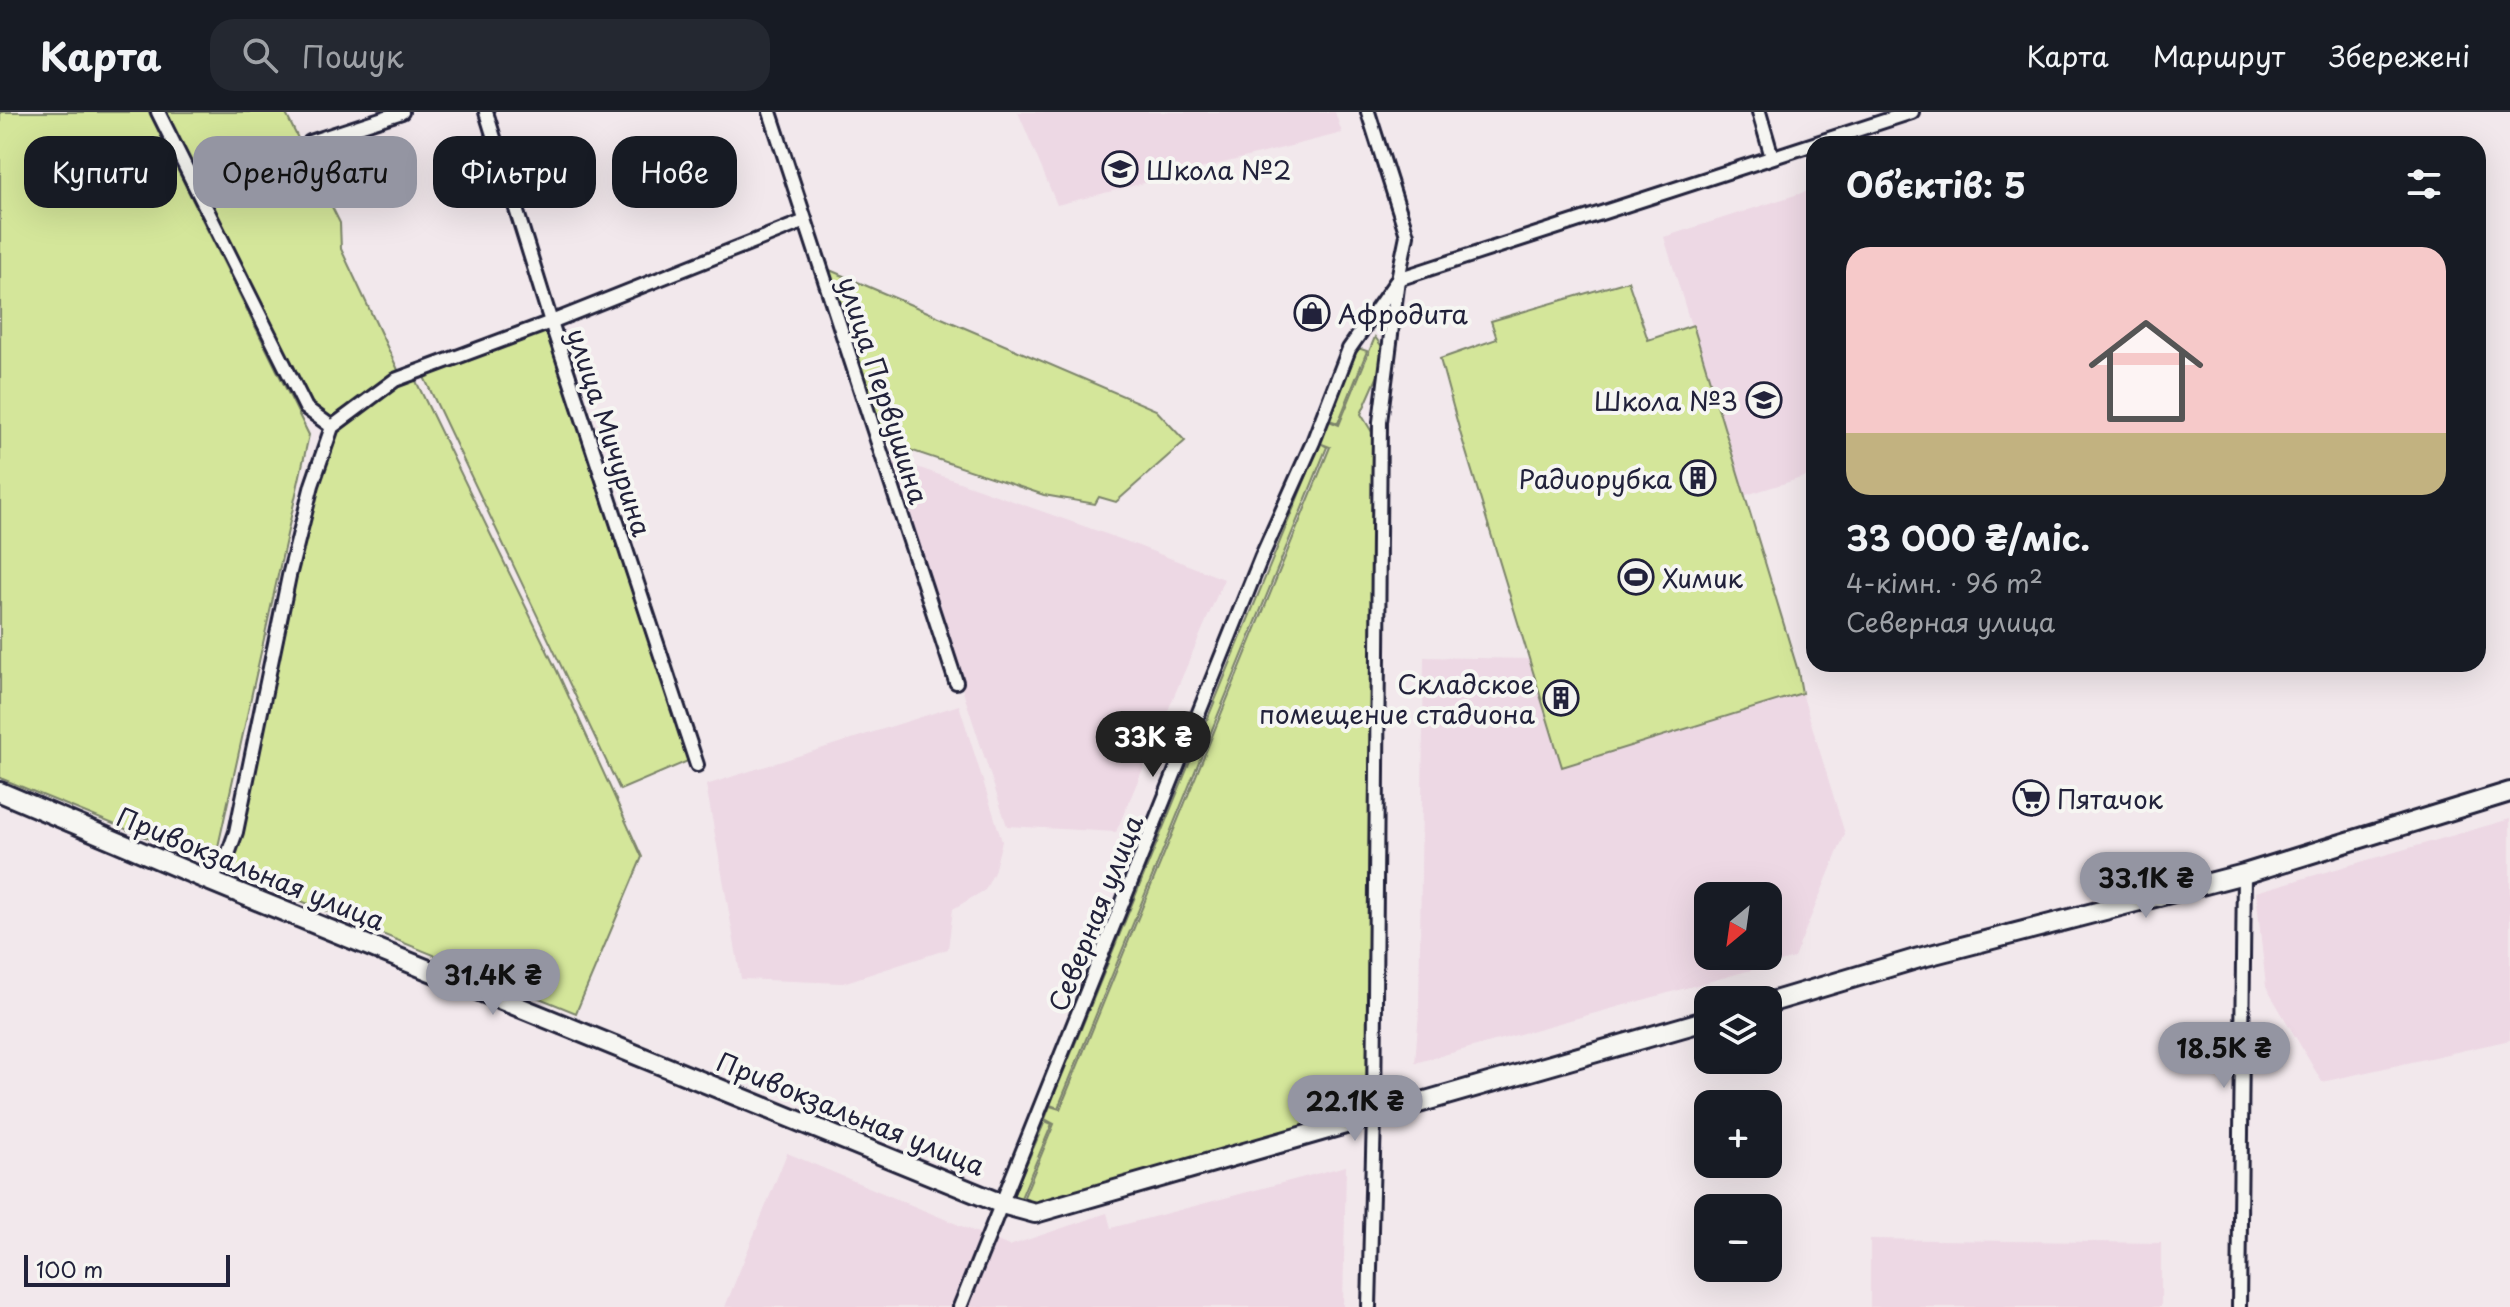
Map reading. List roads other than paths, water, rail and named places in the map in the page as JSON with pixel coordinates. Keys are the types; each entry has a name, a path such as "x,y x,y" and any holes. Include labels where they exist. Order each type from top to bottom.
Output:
{"main road":[{"name":"Привокзальная улица","path":"0,792 210,881 1002,1204 1035,1213 1694,1024"},
{"path":"1782,999 1919,958 2244,874 2510,792"}],"street":[{"path":"158,112 306,408 332,427"},
{"path":"328,136 402,112"},
{"name":"улица Мичурина","path":"486,112 551,322 697,765"},
{"name":"улица Первушина","path":"770,112 956,682"},
{"path":"1368,112 1407,235 1398,279 1380,422 1374,1116 1369,1307"},
{"path":"1759,112 1772,157"},
{"path":"1837,136 1912,112"},
{"path":"1398,279 1806,146"},
{"path":"210,881 227,857 236,832 289,576 312,485 332,427 395,380 805,221"},
{"name":"Северная улица","path":"960,1307 1255,573 1313,442 1349,349 1398,279"},
{"path":"2239,1307 2244,874"}],"place":[{"name":"Школа №2","path":"1120,169"},
{"name":"Афродита","path":"1312,313"},
{"name":"Школа №3","path":"1764,400"},
{"name":"Радиорубка","path":"1698,478"},
{"name":"Химик","path":"1636,577"},
{"name":"Складское помещение стадиона","path":"1561,698"},
{"name":"Пятачок","path":"2031,798"}]}
